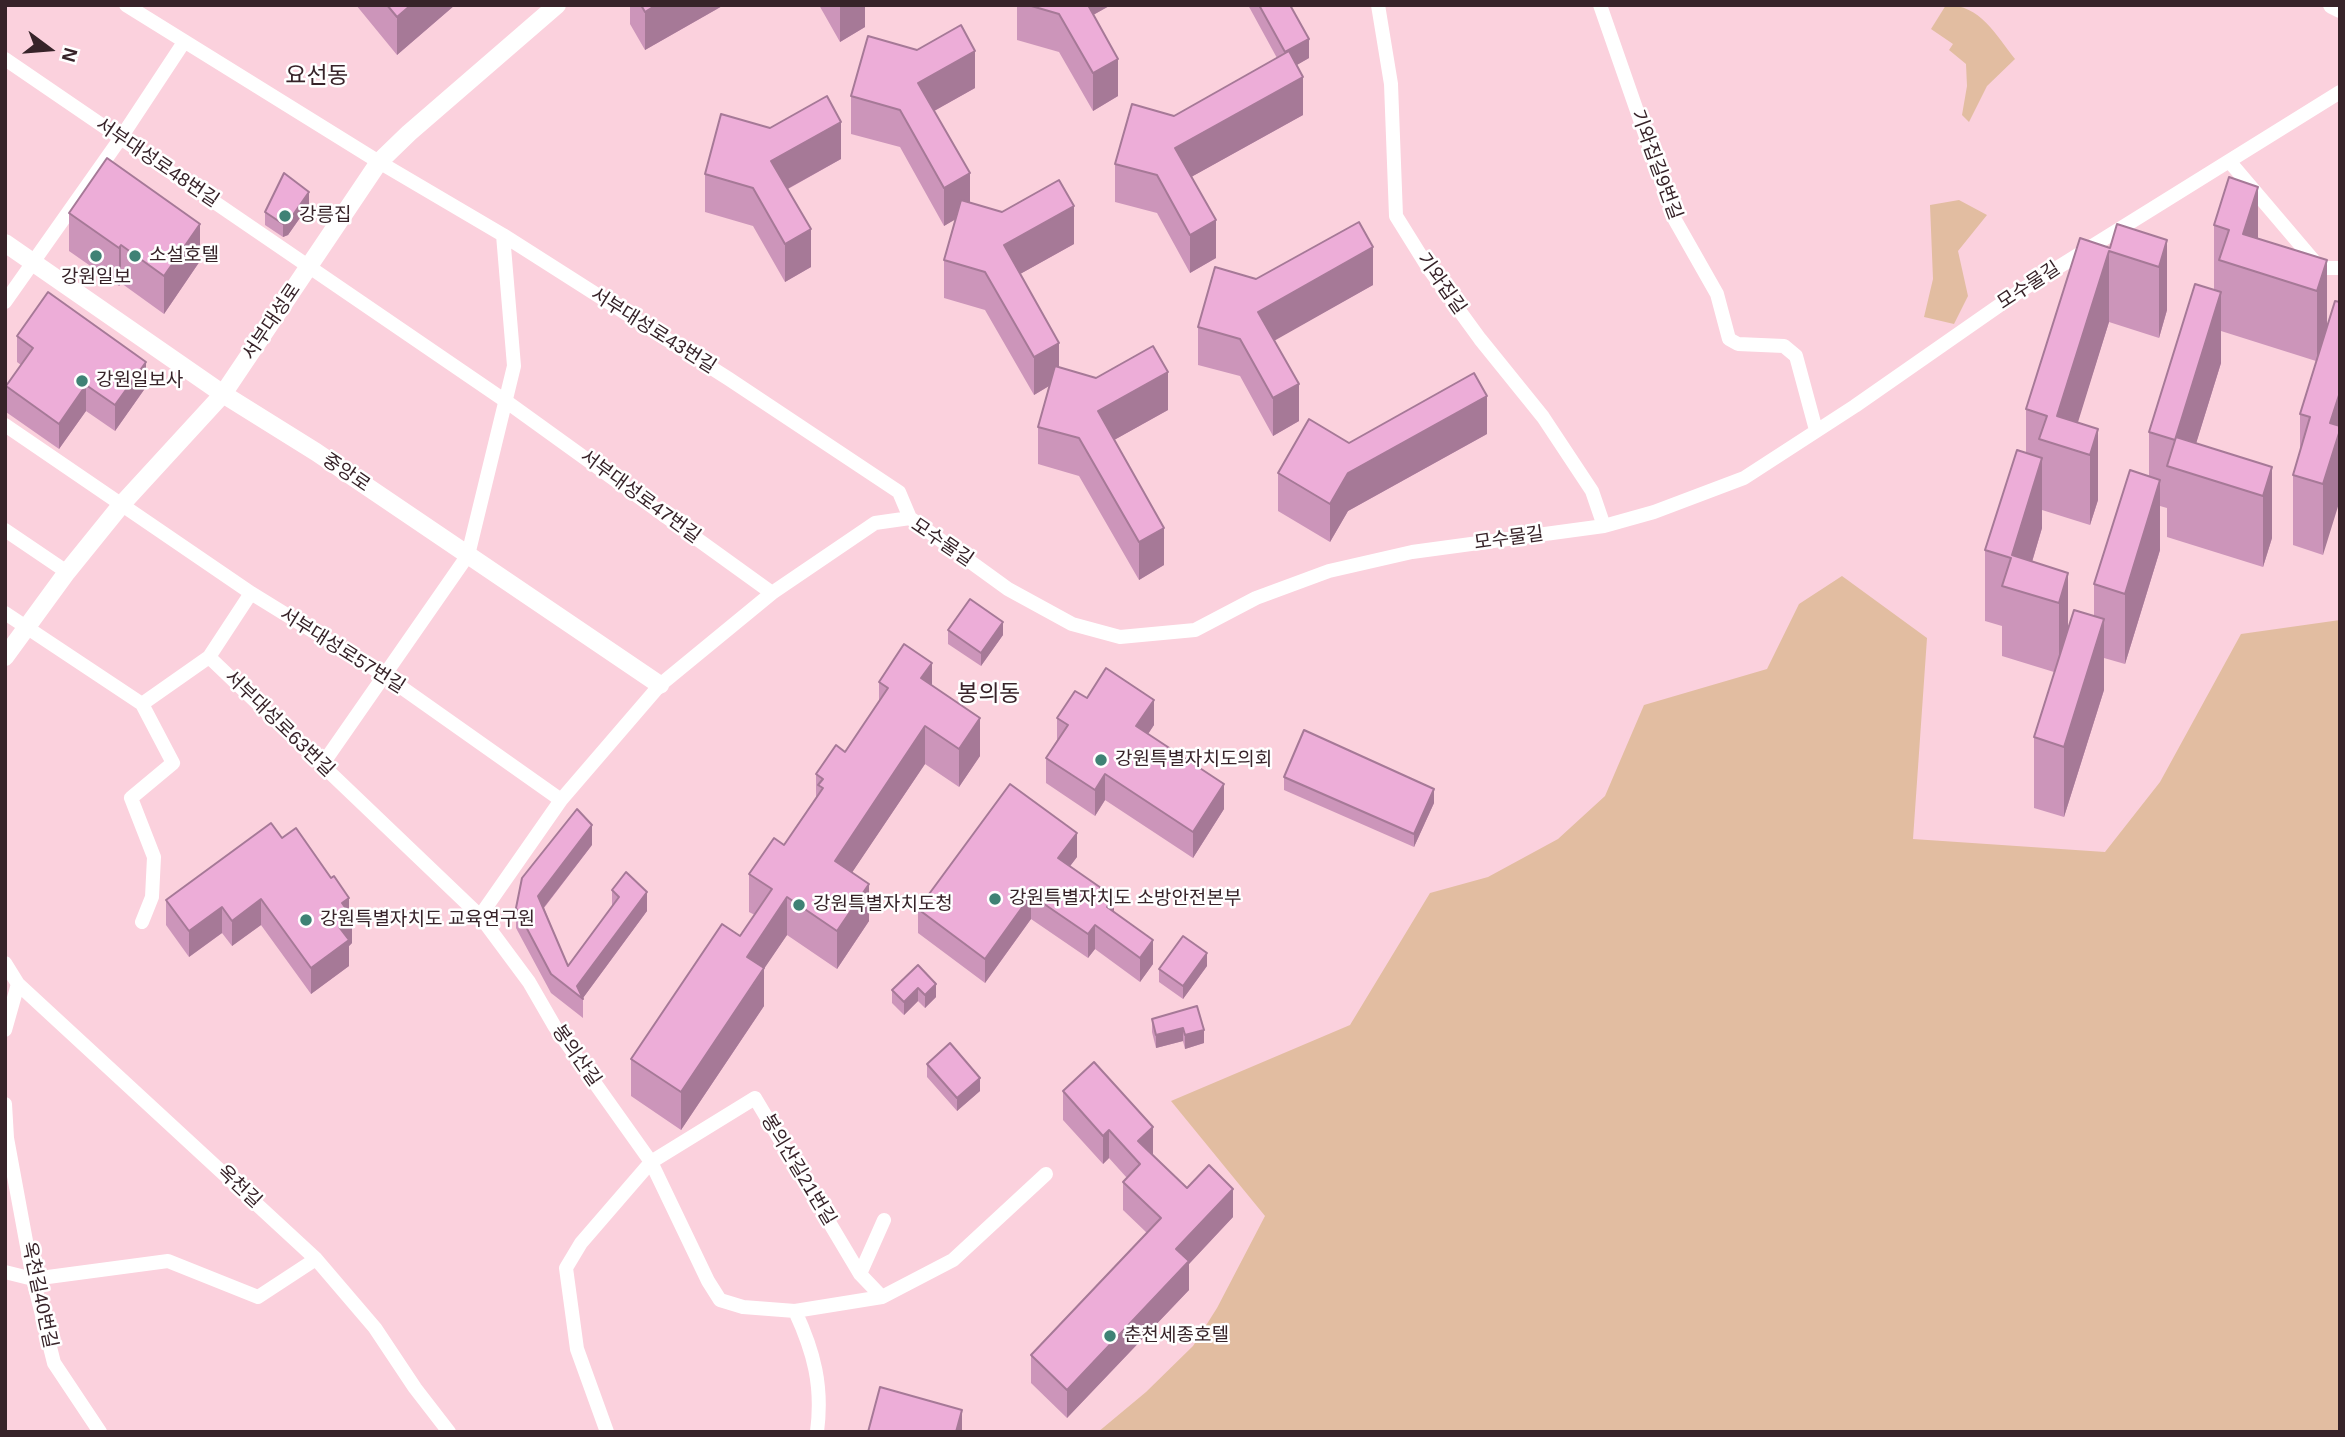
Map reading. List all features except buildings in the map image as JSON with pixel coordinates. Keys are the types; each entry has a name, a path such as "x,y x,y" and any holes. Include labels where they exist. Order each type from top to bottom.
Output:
{"street":[{"name":"서부대성로43번길","path":"126,5 379,162 503,235 729,379 899,492 910,518"},
{"name":"서부대성로","path":"5,657 67,572 122,504 223,394 379,162 557,5"},
{"name":"기와집길","path":"1378,5 1391,85 1395,216 1429,269 1480,339 1544,417 1592,491 1604,526"},
{"name":"기와집길9번길","path":"1600,5 1675,220 1717,294 1729,339 1738,344 1783,346 1796,356 1816,430"},
{"path":"2332,5 2340,9"},
{"path":"5,302 120,139 184,42"},
{"name":"서부대성로48번길","path":"5,59 309,267"},
{"name":"모수물길","path":"660,685 772,593 875,523 910,518 1008,589 1072,624 1120,637 1195,630 1256,598 1329,571 1412,552 1604,526 1654,512 1744,478 1855,406 2020,291 2340,92"},
{"path":"2229,161 2320,268 2340,268"},
{"path":"322,765 468,555 514,366 503,235"},
{"name":"중앙로","path":"5,243 223,394 316,452 660,685"},
{"name":"서부대성로47번길","path":"309,267 507,402 772,593"},
{"name":"서부대성로57번길","path":"5,425 251,593 384,675 561,800"},
{"path":"5,530 67,572"},
{"path":"209,657 251,593"},
{"path":"5,613 142,705 173,764 131,798 154,857 152,897 142,922"},
{"name":"서부대성로63번길","path":"142,705 209,657 480,916"},
{"path":"480,916 561,800 660,685"},
{"name":"봉의산길","path":"480,916 529,982 555,1027 651,1162 708,1281 720,1300 743,1307 794,1311 881,1297 953,1260 1046,1174"},
{"name":"옥천길","path":"5,963 18,984 316,1259 375,1328 415,1388 449,1432"},
{"path":"5,1030 18,984"},
{"name":"봉의산길21번길","path":"651,1162 754,1098 860,1274 881,1297"},
{"name":"옥천길40번길","path":"5,1104 7,1138 33,1279 54,1363 100,1432"},
{"path":"607,1432 577,1349 566,1268 580,1243 651,1162"},
{"path":"860,1274 884,1220"},
{"path":"5,1272 33,1279 168,1261 258,1297 316,1259"},
{"path":"794,1311 808,1339 820,1387 817,1432"}],"shaded area":[{"path":"1946,5 1958,6 1978,15 2015,59 1987,86 1969,122 1962,115 1967,86 1966,64 1949,50 1953,44 1931,29"},
{"path":"1959,200 1987,215 1958,251 1968,296 1954,324 1924,317 1933,279 1930,205"},
{"path":"1842,576 1927,638 1913,839 2105,852 2160,782 2241,634 2340,620 2340,1432 1098,1432 1146,1392 1193,1346 1217,1308 1265,1216 1171,1101 1350,1025 1430,893 1488,877 1558,839 1605,796 1644,705 1767,669 1799,604"}],"place":[{"name":"강릉집","path":"285,216"},
{"name":"강원일보","path":"96,256"},
{"name":"소설호텔","path":"135,256"},
{"name":"강원일보사","path":"82,381"},
{"name":"강원특별자치도의회","path":"1101,760"},
{"name":"강원특별자치도 소방안전본부","path":"995,899"},
{"name":"강원특별자치도청","path":"799,905"},
{"name":"강원특별자치도 교육연구원","path":"306,920"},
{"name":"춘천세종호텔","path":"1110,1336"}],"district":[{"name":"요선동","path":"317,77"},
{"name":"봉의동","path":"989,695"}]}
